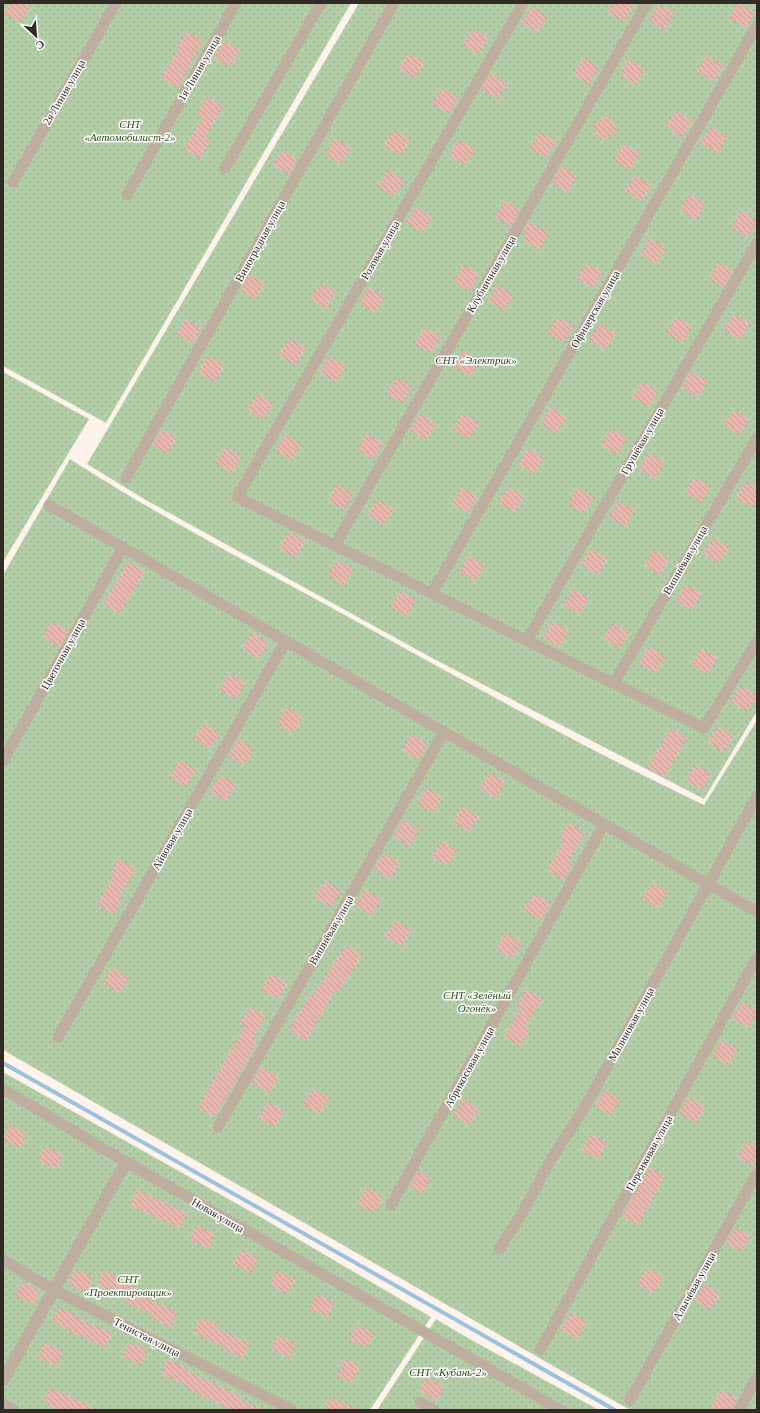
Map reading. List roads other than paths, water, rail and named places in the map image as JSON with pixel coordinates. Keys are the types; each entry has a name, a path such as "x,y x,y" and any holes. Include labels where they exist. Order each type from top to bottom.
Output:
{"street":[{"name":"2я Линия улица","path":"13,182 116,3"},
{"name":"1я Линия улица","path":"127,195 236,3"},
{"path":"225,168 322,3"},
{"name":"Виноградная улица","path":"126,478 394,3"},
{"name":"Розовая улица","path":"335,545 237,497 523,3"},
{"name":"Клубничная улица","path":"335,545 647,3"},
{"name":"Офицерская улица","path":"432,593 757,25"},
{"name":"Грушёвая улица","path":"527,640 757,243"},
{"name":"Вишнёвая улица","path":"614,683 757,438"},
{"path":"50,505 757,912"},
{"path":"335,545 704,728 757,641"},
{"name":"Цветочная улица","path":"3,761 123,547"},
{"name":"Айвовая улица","path":"58,1037 286,640"},
{"name":"Вишнёвая улица","path":"218,1127 444,732"},
{"name":"Малиновая улица","path":"499,1248 524,1210 550,1161 586,1105 757,796"},
{"name":"Абрикосовая улица","path":"392,1205 604,824"},
{"name":"Персиковая улица","path":"540,1350 757,957"},
{"name":"Новая улица","path":"3,1089 126,1162 434,1339 561,1410"},
{"path":"3,1380 126,1162"},
{"name":"Алычёвая улица","path":"630,1400 757,1173"},
{"name":"Тенистая улица","path":"3,1260 54,1290 292,1410"},
{"path":"738,1410 757,1377"},
{"path":"420,1402 434,1410"},
{"path":"3,1404 14,1410"}],"waterway":[{"path":"3,1063 615,1410"}],"park label":[{"name":"СНТ «Автомобилист-2»","path":"130,130"},
{"name":"СНТ «Электрик»","path":"476,360"},
{"name":"СНТ «Зелёный Огонёк»","path":"477,1001"},
{"name":"СНТ «Проектировщик»","path":"128,1285"},
{"name":"СНТ «Кубань-2»","path":"448,1372"}]}
